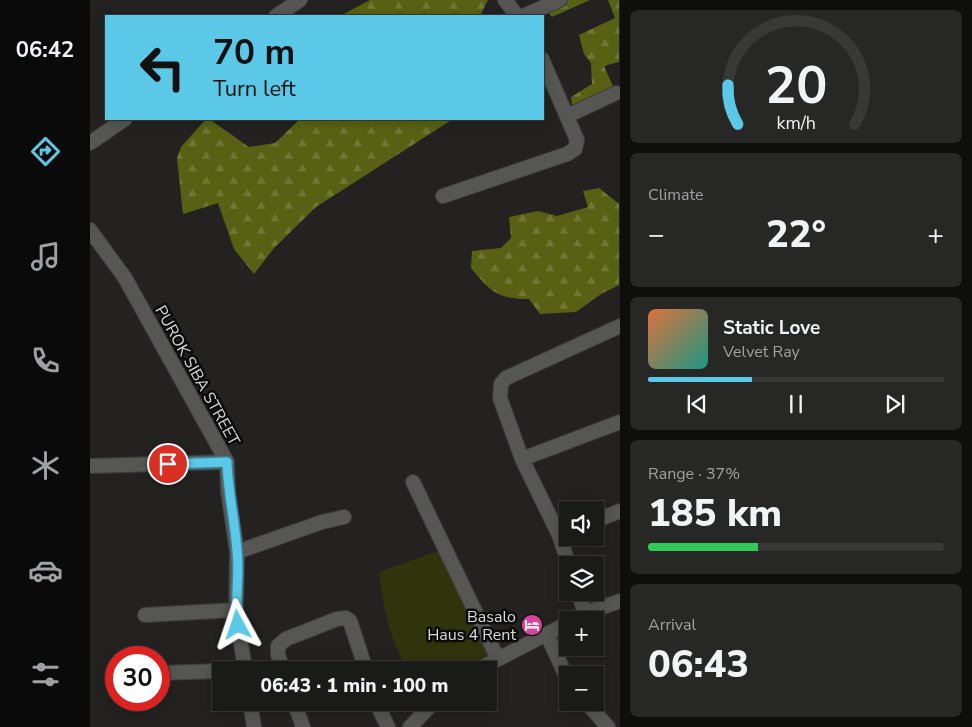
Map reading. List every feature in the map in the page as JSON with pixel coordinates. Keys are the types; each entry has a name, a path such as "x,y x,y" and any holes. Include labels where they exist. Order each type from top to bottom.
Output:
{"street":[{"path":"278,15 300,0"},
{"path":"505,0 515,15"},
{"path":"525,15 560,0"},
{"path":"443,196 567,154 575,149 577,140 544,64"},
{"path":"567,116 616,93"},
{"path":"90,143 124,120"},
{"name":"PUROK SIBA STREET","path":"90,230 125,278 227,462 228,492 238,552 236,610 244,661"},
{"path":"559,525 522,459 500,398 501,384 506,378 620,326"},
{"path":"522,459 620,422"},
{"path":"90,466 227,462"},
{"path":"413,482 498,659"},
{"path":"604,517 620,511"},
{"path":"238,552 322,522 344,517"},
{"path":"593,611 620,601"},
{"path":"145,615 236,610"},
{"path":"280,661 278,646 286,640 337,619 346,618 350,621 363,661"},
{"path":"494,661 559,628"},
{"path":"547,635 561,666"},
{"path":"170,673 212,671"},
{"path":"251,711 254,727"},
{"path":"297,711 303,727"},
{"path":"380,711 388,727"},
{"path":"410,727 425,711"},
{"path":"594,711 608,727"}],"green space":[{"path":"370,0 488,0 480,15 342,15"},
{"path":"539,0 590,0 552,17"},
{"path":"608,0 619,0 619,62 604,66 616,93 572,105 571,97 592,84 591,63 584,54 579,35 615,18"},
{"path":"205,120 210,120 249,147 275,143 299,120 451,120 316,207 274,248 254,274 234,249 218,203 183,214 177,158 181,147"},
{"path":"599,188 619,204 619,285 601,294 576,312 540,314 529,299 509,297 489,288 471,268 472,251 501,248 511,238 509,217 538,211 557,216 588,207 583,191"},
{"path":"441,550 494,658 489,661 403,661 396,648 388,623 379,572"}],"place":[{"name":"Basalo Haus 4 Rent","path":"532,625"}],"route":[{"path":"168,464 227,462 228,492 238,552 236,610 238,625"}]}
